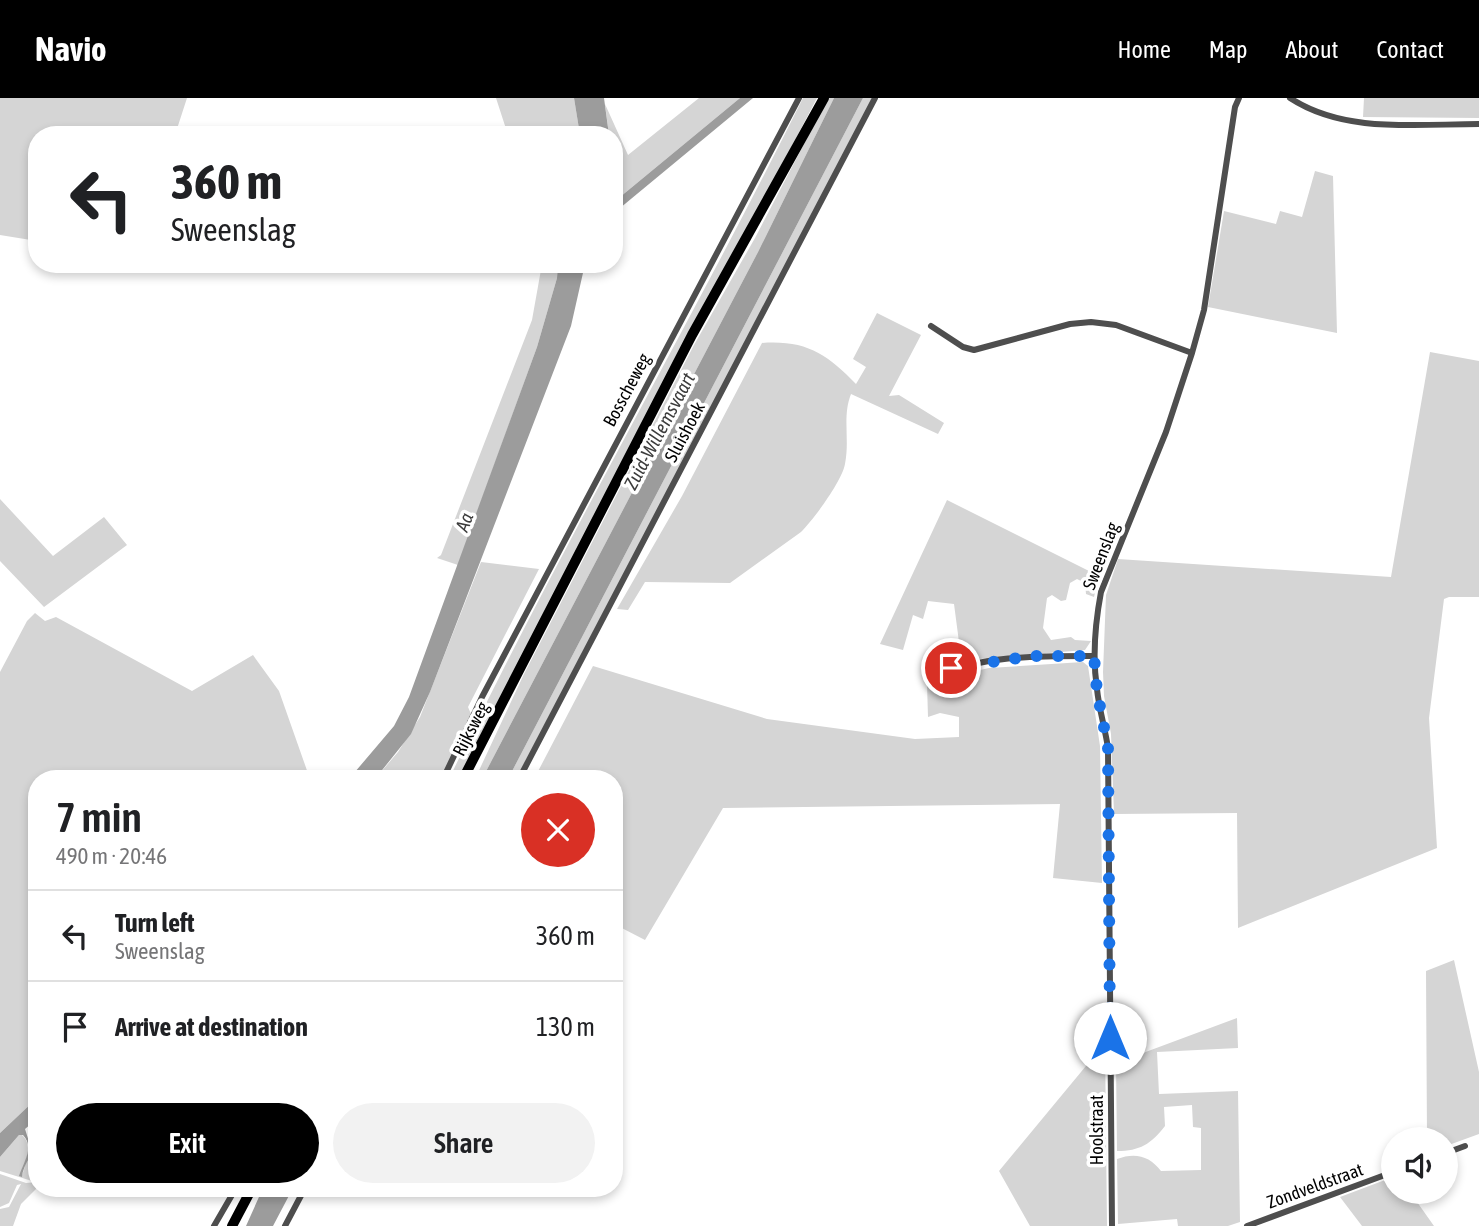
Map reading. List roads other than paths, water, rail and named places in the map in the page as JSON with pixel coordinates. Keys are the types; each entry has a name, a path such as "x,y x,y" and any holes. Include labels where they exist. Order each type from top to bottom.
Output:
{"main road":[{"name":"Bosscheweg","path":"507,693 692,335 824,98"},
{"name":"Rijksweg","path":"468,770 507,693"},
{"path":"232,1226 247,1197"}],"street":[{"name":"Bosscheweg","path":"482,697 799,98"},
{"name":"Sluishoek","path":"524,770 875,98"},
{"name":"Sweenslag","path":"1094,656 1101,592 1166,432 1192,353 1203,310 1235,107 1239,98"},
{"path":"1290,98 1314,111 1366,123 1479,124"},
{"path":"931,326 963,347 974,350 1070,324 1107,323 1192,353"},
{"path":"932,677 966,664 1032,656 1094,656"},
{"name":"Hoolstraat","path":"1094,656 1097,691 1108,748 1112,1226"},
{"name":"Rijksweg","path":"447,770 482,697"},
{"path":"1458,1149 1465,1146"},
{"name":"Zondveldstraat","path":"1247,1226 1381,1176"},
{"path":"214,1226 231,1197"},
{"path":"285,1226 300,1197"}],"water label":[{"name":"Zuid-Willemsvaart","path":"659,431"},
{"name":"Aa","path":"464,522"}]}
